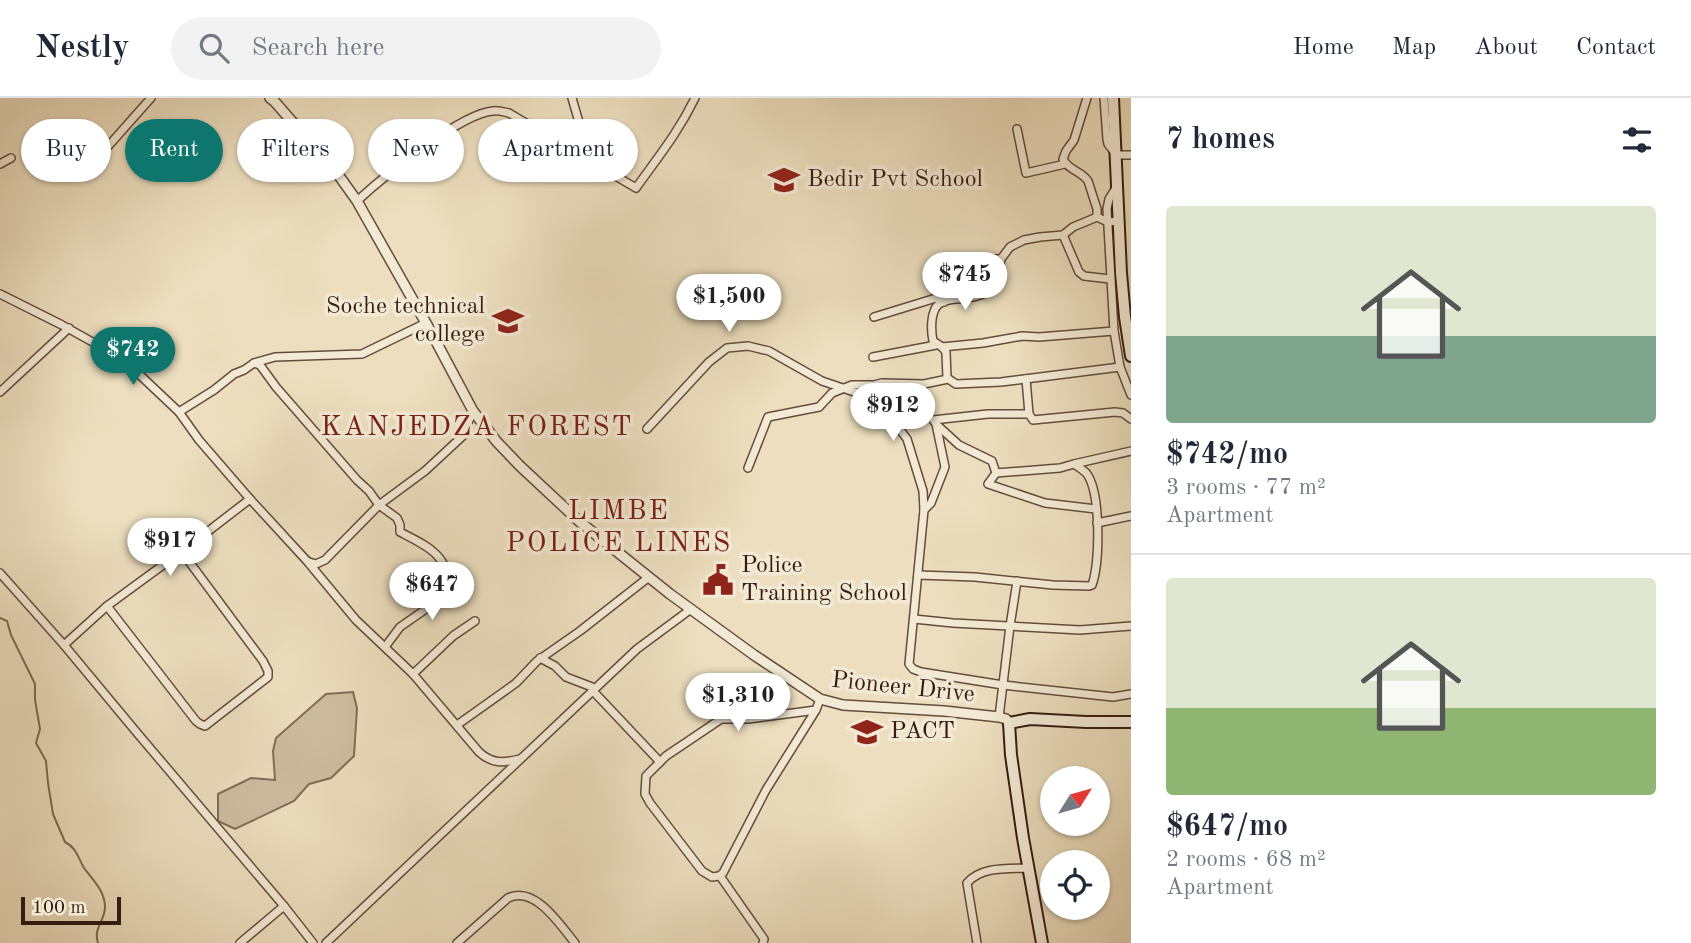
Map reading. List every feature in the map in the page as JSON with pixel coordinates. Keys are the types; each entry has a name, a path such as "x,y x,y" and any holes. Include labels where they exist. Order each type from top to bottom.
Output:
{"main road":[{"path":"1113,98 1118,186 1113,221 1127,292 1125,317 1131,351"},
{"path":"1042,943 1004,720 1131,722"}],"street":[{"path":"111,143 151,98"},
{"path":"572,98 578,119"},
{"path":"626,182 636,188 673,139 695,98"},
{"path":"1087,98 1074,140 1063,159 1065,164 1086,177 1097,209 1097,217"},
{"path":"1104,98 1108,144 1115,154 1131,155"},
{"name":"Pioneer Drive","path":"275,99 357,201 473,411 520,467 580,522 670,594 820,699 843,705 944,711 1004,720"},
{"path":"357,201 385,176 465,121 492,111 509,113 519,119"},
{"path":"1017,129 1026,173 1065,164"},
{"path":"0,164 11,158"},
{"path":"1120,367 1026,379 956,384 948,379 946,374 946,352 933,341 936,307 944,302 973,297 994,289 1001,259 1010,247 1024,240 1063,235 1073,227 1097,217 1113,221 1110,279 1114,331 1120,367 1131,394"},
{"path":"1063,235 1079,272 1084,276 1110,279"},
{"path":"953,259 1001,259"},
{"path":"0,294 69,328 123,359 179,411 199,440 356,620 413,674 485,758 495,762 520,759"},
{"path":"874,317 936,298 944,302"},
{"path":"179,411 254,363 275,358 362,354 426,323"},
{"path":"0,391 69,328"},
{"path":"873,357 1022,336 1114,331"},
{"path":"647,429 709,362 727,348 748,346 769,351 822,381 866,396 889,415 907,439 923,491 924,510 909,664 913,669 1003,685 1113,697 1131,694"},
{"path":"254,363 260,365 379,505 400,521 401,533 430,548 444,565 450,589 434,604 400,627 385,647"},
{"path":"748,468 768,417 818,407 832,393 852,385 924,383 948,379"},
{"path":"1026,379 1030,414 1035,420 1115,412 1123,413 1131,419"},
{"path":"307,561 316,564 325,560 379,505 425,471 467,432 473,411"},
{"path":"924,510 931,503 945,467 933,420 988,414 1030,414"},
{"path":"936,424 959,445 992,461 996,473"},
{"path":"1096,509 1045,503 988,484 996,473 1050,469 1131,451"},
{"path":"918,575 975,577 1053,585 1092,585 1098,545 1096,509 1091,482 1086,472 1074,464"},
{"path":"64,645 107,606 250,499"},
{"path":"1097,523 1131,516"},
{"path":"107,606 196,721 205,726 268,677 268,671 182,552"},
{"path":"0,573 285,906 313,943"},
{"path":"457,725 516,683 540,659 649,577"},
{"path":"1004,720 1003,685 1017,581"},
{"path":"326,943 637,649 691,609"},
{"path":"914,619 1080,630 1131,626"},
{"path":"413,674 453,636 475,621"},
{"path":"540,659 548,661 566,677 592,687 660,762"},
{"path":"720,876 766,790 816,710 820,699"},
{"path":"720,876 712,877 702,871 650,803 645,794 646,776 666,756 721,719 748,719 816,710"},
{"path":"977,943 967,883 980,873 1028,867"},
{"path":"720,876 764,939 763,943"},
{"path":"457,943 515,894 524,895 540,904 575,943"},
{"path":"240,943 285,906"}],"shaded area":[{"path":"353,692 357,708 354,756 331,778 309,784 294,801 235,829 218,821 218,794 251,778 275,780 273,751 276,738 326,694"}],"waterway":[{"path":"0,618 7,621 35,684 40,729 36,743 46,761 53,814 65,842 75,850 103,896 104,912 97,933 98,943"}],"place":[{"name":"Bedir Pvt School","path":"784,180"},
{"name":"Soche technical college","path":"508,321"},
{"name":"Police Training School","path":"718,580"},
{"name":"PACT","path":"867,732"}],"district":[{"name":"KANJEDZA FOREST","path":"477,428"},
{"name":"LIMBE POLICE LINES","path":"619,528"}]}
